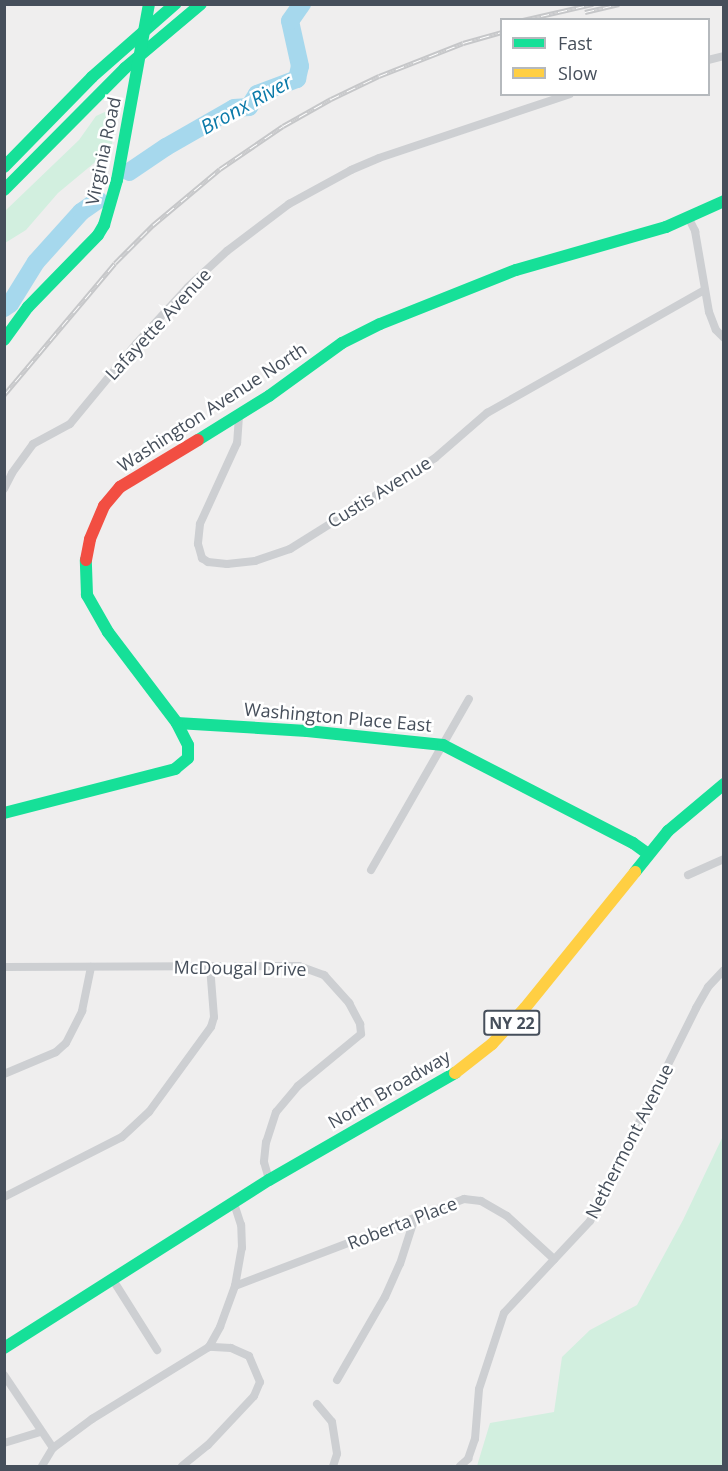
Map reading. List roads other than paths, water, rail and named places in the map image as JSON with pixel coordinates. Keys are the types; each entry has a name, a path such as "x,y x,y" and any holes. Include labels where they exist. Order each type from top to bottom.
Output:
{"main road":[{"name":"Virginia Road","path":"4,340 28,307 98,235 104,225 117,180 141,54 142,32 149,4"},
{"path":"4,167 79,90 175,4"},
{"path":"4,190 79,113 141,54 201,4"},
{"name":"Washington Avenue North","path":"4,813 175,769 184,764 189,751 185,736 177,723 126,657 92,605 86,586 86,559 97,521 104,506 120,487 239,416 342,343 380,324 507,273 573,252 635,237 723,201"},
{"name":"Washington Place East","path":"177,723 307,731 443,745 634,844 648,854"},
{"name":"North Broadway","path":"4,1348 269,1180 461,1070 492,1044 554,974 668,831 723,784"}],"street":[{"name":"Lafayette Avenue","path":"4,489 12,473 33,444 70,424 136,344 188,286 227,251 289,204 351,170 380,158 564,96"},
{"path":"688,217 695,231 704,290 713,323 723,338"},
{"name":"Custis Avenue","path":"239,416 237,443 200,524 198,544 202,558 208,562 227,564 255,561 290,549 435,458 487,413 704,290"},
{"path":"371,870 469,699"},
{"path":"688,875 723,859"},
{"path":"4,1197 122,1137 149,1112 211,1027 214,1017 210,966"},
{"name":"McDougal Drive","path":"4,967 299,966 316,970 349,1003 362,1030 359,1038 298,1086 276,1112 266,1142 264,1162 269,1180"},
{"path":"4,1074 56,1052 66,1044 82,1011 92,967"},
{"name":"Nethermont Avenue","path":"460,1467 468,1459 475,1439 479,1389 504,1313 590,1221 696,1008 716,976 723,970"},
{"name":"Roberta Place","path":"235,1286 414,1220 456,1202 481,1201 507,1216 554,1259"},
{"path":"42,1467 50,1445 209,1347 220,1327 235,1286 243,1239 234,1203"},
{"path":"337,1380 385,1297 400,1264 414,1220"},
{"path":"113,1280 157,1350"},
{"path":"182,1467 208,1445 254,1396 260,1382 249,1356 231,1348 209,1347"},
{"path":"4,1375 50,1445"},
{"path":"317,1404 332,1422 337,1454 333,1467"},
{"path":"4,1443 40,1432"}],"waterway":[{"name":"Bronx River","path":"129,172 166,147 234,108 249,107 257,94 297,79 300,66 290,21 302,4"},
{"name":"Bronx River","path":"4,308 10,304 36,262 81,212 98,200"}],"railway":[{"path":"532,18 593,4"},
{"path":"585,12 619,4"},
{"path":"4,395 115,263 153,225 220,169 283,126 331,99 379,76 463,43 500,33"}]}
